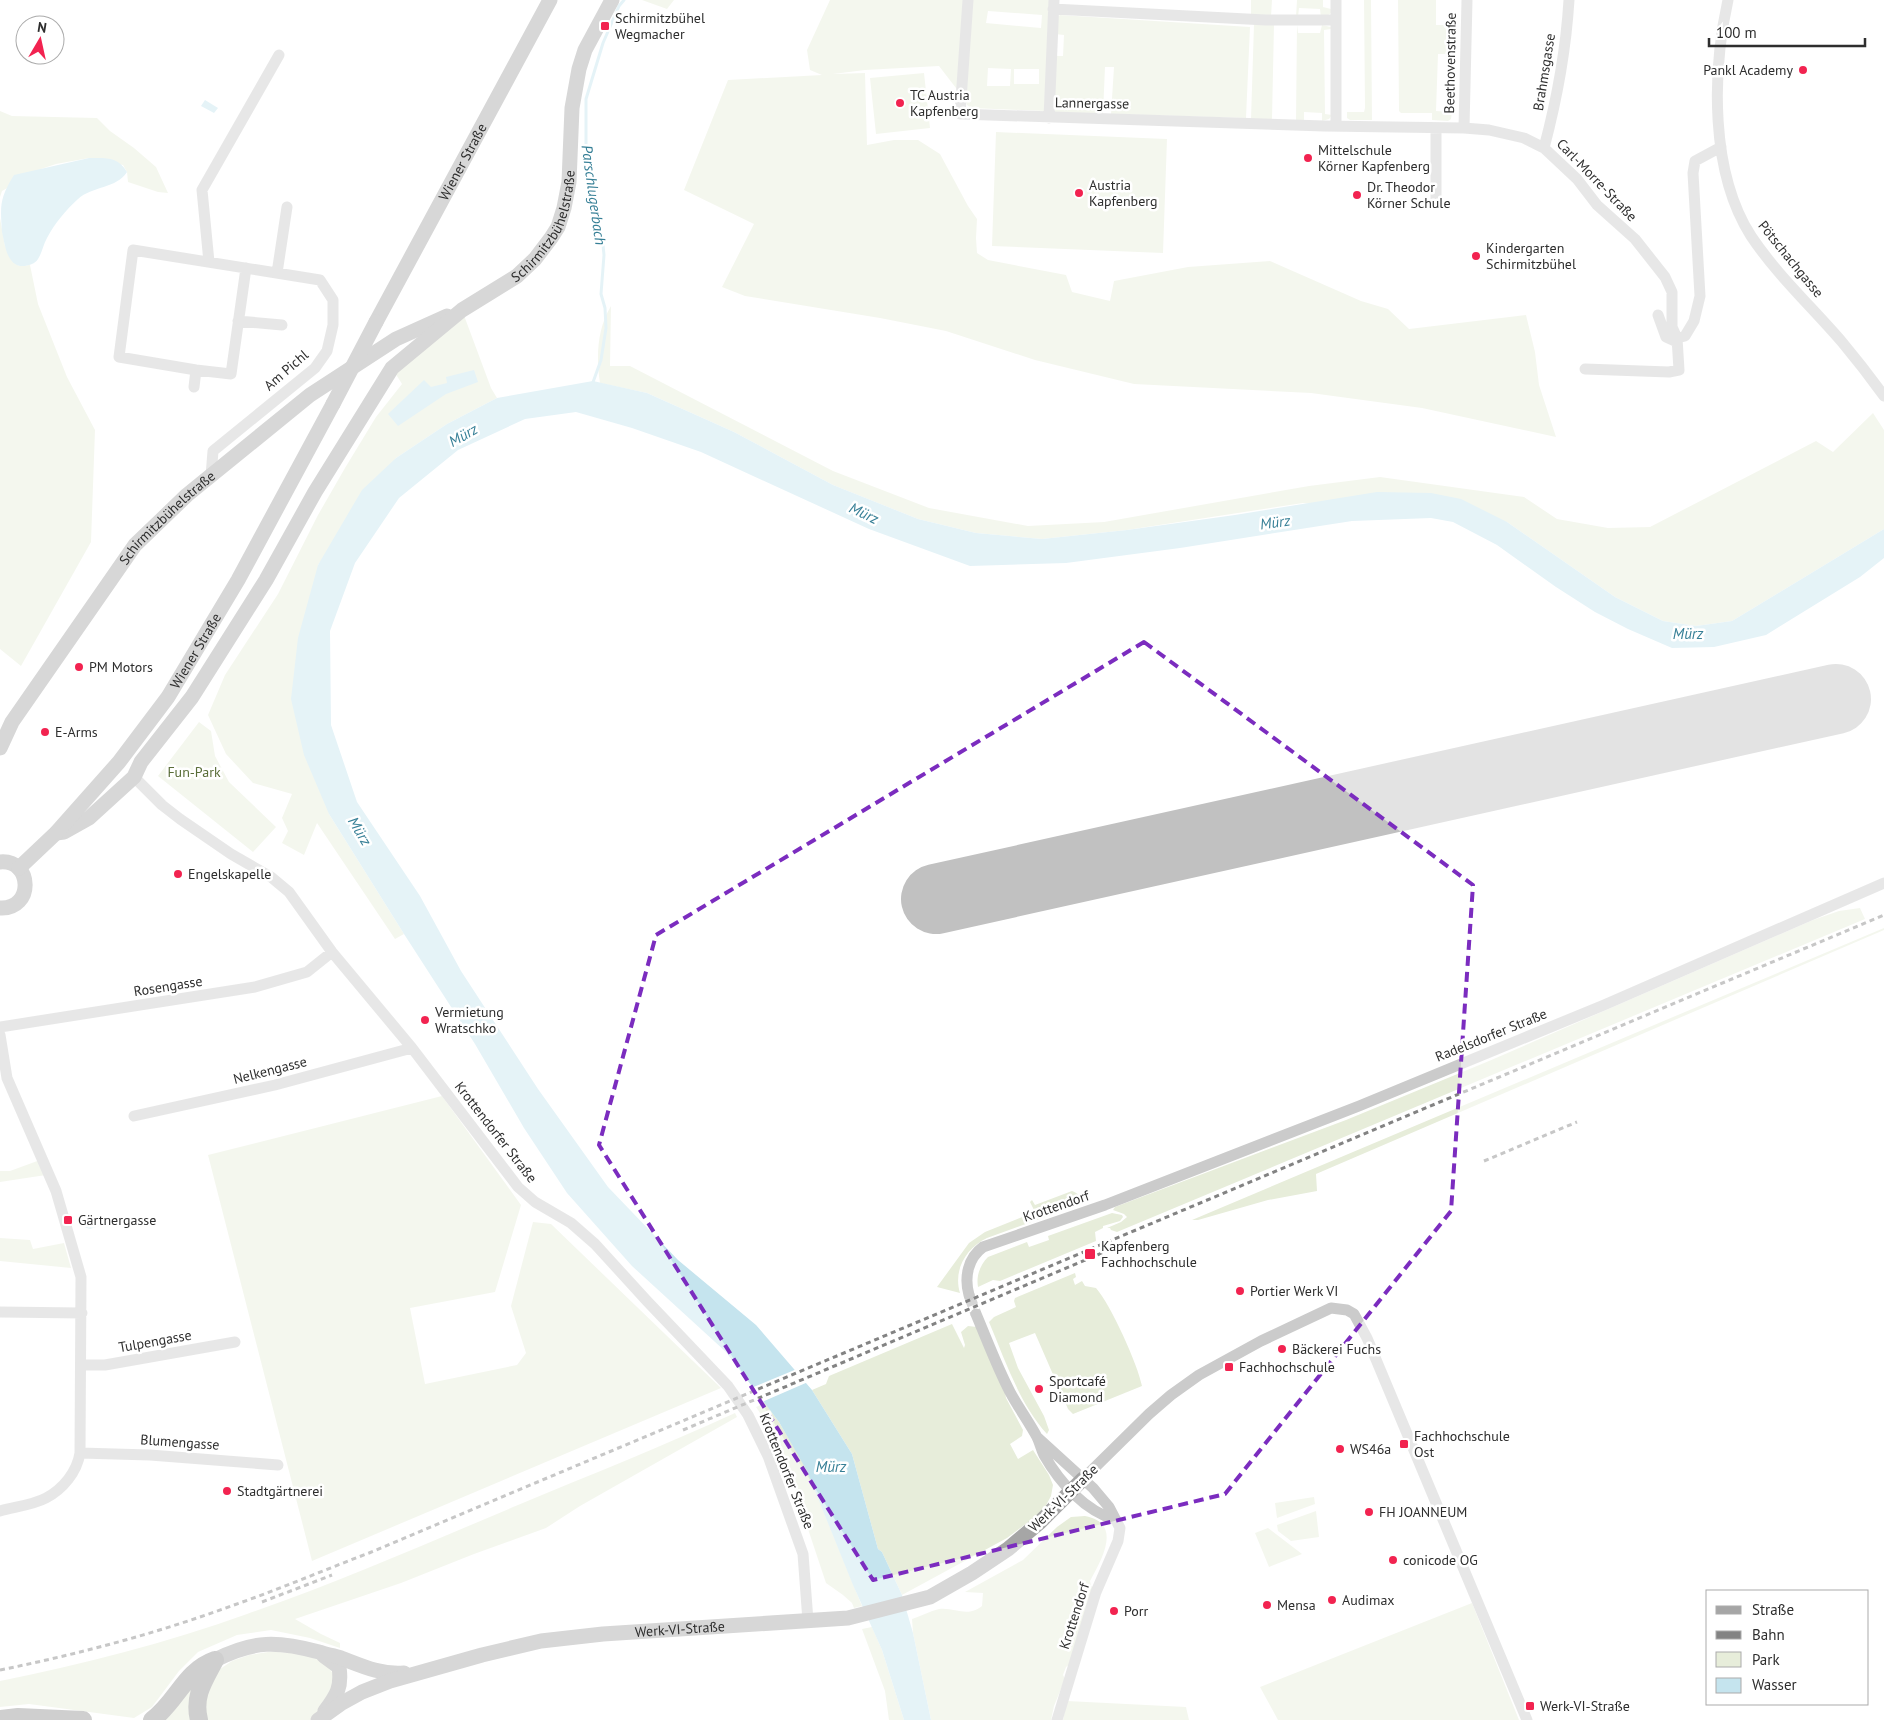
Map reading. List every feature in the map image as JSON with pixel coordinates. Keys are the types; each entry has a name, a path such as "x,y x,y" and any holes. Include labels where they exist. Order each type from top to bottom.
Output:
{"highway":[{"path":"158,1718 193,1673 203,1665 215,1660"},
{"path":"199,1720 196,1702 198,1692 215,1660"},
{"path":"0,1719 18,1717 83,1720"}],"main road":[{"name":"Wiener Straße","path":"19,868 56,833 120,762 168,697 238,580 550,0"},
{"name":"Schirmitzbühelstraße","path":"0,748 12,722 135,545 187,495 310,395 396,339 462,310 517,276 535,259 558,227 564,208 568,182 572,108 579,69 585,50 612,0"},
{"path":"56,833 64,832 90,818 134,777 141,762 192,697 266,580 315,492 392,368 462,310"},
{"path":"372,355 392,368"},
{"path":"0,862 12,864 19,868 24,875 26,883 22,897 14,905 0,908"},
{"name":"Werk-VI-Straße","path":"320,1718 362,1692 390,1681 482,1655 541,1642 604,1634 848,1618 930,1597 972,1573 1008,1549 1083,1480"},
{"path":"215,1660 232,1652 266,1644 300,1646 375,1671 394,1674 430,1670"},
{"path":"319,1652 339,1667 354,1688 362,1692 365,1682 362,1672 356,1665"},
{"path":"320,1718 340,1686 339,1667"}],"street":[{"name":"Lannergasse","path":"968,0 960,114 1336,126"},
{"path":"1336,0 1336,126"},
{"name":"Beethovenstraße","path":"1464,128 1467,0"},
{"name":"Brahmsgasse","path":"1544,148 1553,114 1565,50 1569,0"},
{"name":"Pötschachgasse","path":"1728,0 1718,76 1721,146 1732,195 1743,223 1782,277 1842,341 1884,396"},
{"path":"1049,118 1053,4 1266,20 1336,20"},
{"path":"209,262 202,190 279,55"},
{"name":"Carl-Morre-Straße","path":"1336,126 1489,130 1524,138 1544,148 1577,179 1597,205 1635,240 1665,277 1672,292 1672,327 1677,340 1680,370 1669,372 1584,369"},
{"path":"1436,128 1436,202"},
{"path":"1658,315 1666,337 1677,340 1685,336 1694,321 1700,296 1693,174 1694,161 1721,146"},
{"path":"277,273 287,206"},
{"name":"Am Pichl","path":"211,476 212,451 315,368 327,351 332,325 333,300 320,280 277,273 209,262 133,250 119,357 196,370 231,374 246,268"},
{"path":"238,321 282,325"},
{"path":"194,387 196,370"},
{"name":"Krottendorfer Straße","path":"134,777 180,820 230,854 271,877 283,887 332,952 412,1048 518,1187 535,1202 571,1223 595,1244 728,1386 745,1411 768,1456 804,1554 808,1621"},
{"name":"Radelsdorfer Straße","path":"1105,1205 1360,1106 1595,1009 1884,883"},
{"name":"Rosengasse","path":"0,1027 256,987 307,972 332,952"},
{"path":"0,1036 8,1078 44,1160 66,1221 81,1277 82,1313 80,1453 77,1464 68,1479 49,1496 42,1500 0,1511"},
{"name":"Nelkengasse","path":"134,1116 275,1085 412,1048"},
{"name":"Krottendorf","path":"969,1295 968,1269 974,1257 983,1247 1105,1205"},
{"name":"Werk-VI-Straße","path":"1083,1480 1161,1403 1199,1375 1261,1340 1331,1308 1347,1310 1357,1319 1367,1338 1527,1720"},
{"path":"0,1312 82,1313"},
{"path":"976,1314 1010,1392 1037,1436 1050,1464 1058,1476 1071,1492 1094,1510 1117,1521"},
{"name":"Tulpengasse","path":"81,1365 105,1365 234,1342"},
{"path":"1037,1436 1109,1507 1117,1521"},
{"name":"Blumengasse","path":"80,1453 159,1455 278,1464"},
{"name":"Krottendorf","path":"1057,1720 1096,1592 1118,1541 1120,1528 1117,1521"}],"highlighted area":[{"path":"1144,642 1473,885 1451,1211 1225,1494 873,1580 599,1145 656,935"}],"green space":[{"path":"642,0 674,0 667,9"},
{"path":"830,0 1050,0 1045,111 971,108 939,66 865,70 833,74 865,73 867,145 894,140 918,140 940,154 977,219 977,253 988,260 1066,275 1072,292 1110,301 1114,281 1188,267 1270,261 1361,301 1388,309 1409,329 1526,315 1535,352 1539,385 1556,437 1422,408 1311,393 1134,384 1035,360 946,331 745,296 722,287 754,224 684,190 728,80 822,75 810,70 807,50","holes":["988,11 1042,15 1041,28 986,23","988,68 1011,69 1010,86 987,86","1014,69 1039,69 1039,84 1014,84"]},
{"path":"1251,0 1272,0 1271,17 1251,16"},
{"path":"1297,0 1323,0 1323,7 1331,9 1331,13 1321,18 1320,9 1299,8 1298,17 1296,17"},
{"path":"1364,0 1371,0 1372,120 1350,120 1347,118 1347,112 1364,112 1365,108"},
{"path":"1398,0 1436,0 1436,25 1458,25 1458,29 1451,30 1450,54 1438,54 1436,111 1452,112 1451,119 1448,121 1432,120 1432,113 1401,113 1399,111"},
{"path":"1060,15 1250,27 1246,118 1111,114 1114,67 1105,67 1103,114 1055,112 1054,56 1063,56 1064,35 1055,34 1057,17"},
{"path":"1254,24 1274,25 1272,119 1251,119"},
{"path":"1297,24 1298,33 1320,33 1322,25 1331,27 1331,29 1324,30 1325,114 1332,115 1329,119 1322,121 1322,113 1304,112 1304,120 1296,120"},
{"name":"TC Austria Kapfenberg","path":"924,73 930,128 876,134 870,78"},
{"path":"0,111 12,116 97,118 110,131 156,167 168,193 158,192 128,182 127,172 123,165 89,158 56,164 41,169 2,191 0,197"},
{"name":"Austria Kapfenberg","path":"996,132 1167,139 1163,253 992,246"},
{"path":"0,218 5,246 19,266 30,265 38,304 67,377 95,430 91,542 21,666 0,649"},
{"path":"611,306 610,366 630,366 833,471 929,508 1028,526 1104,522 1309,486 1380,477 1524,497 1557,519 1608,528 1650,527 1816,441 1833,452 1873,413 1884,430 1884,529 1732,621 1696,626 1663,621 1615,597 1507,522 1303,503 1127,530 1042,539 976,533 918,519 833,485 734,432 647,393 600,383 598,353 600,334"},
{"path":"462,310 491,388 497,398 447,424 396,458 318,565 329,814 404,934 395,939 317,823 304,855 282,843 288,831 282,818 292,794 253,783 226,754 208,715 225,675 278,594 318,515 345,468 376,417 402,384 392,368"},
{"name":"Fun-Park","path":"199,722 211,731 215,756 229,782 276,827 253,852 158,776"},
{"path":"1860,908 1865,919 1117,1232 1107,1228 1127,1217 1113,1210 1115,1207 1346,1120 1489,1061 1813,920 1839,911"},
{"path":"1884,928 1884,930 1316,1174 1317,1191 1268,1200 1198,1220 1192,1220"},
{"path":"442,1096 521,1205 495,1292 410,1308 425,1384 517,1365 526,1353 511,1306 533,1222 551,1224 721,1388 312,1561 208,1155"},
{"path":"40,1160 46,1175 0,1182 0,1171 10,1171"},
{"path":"1072,1191 1079,1196 1081,1204 987,1238 973,1248 967,1254 960,1268 958,1284 960,1293 937,1287 969,1243 985,1232 1035,1212 1030,1202 1032,1200 1035,1205"},
{"path":"1112,1213 1122,1215 1123,1217 1120,1221 1103,1226 1103,1228 1095,1232 1096,1241 1000,1281 993,1280 978,1287 979,1271 988,1257 1027,1242 1029,1247 1049,1240 1048,1236"},
{"path":"0,1238 30,1240 33,1249 64,1243 71,1268 0,1261"},
{"path":"1075,1273 1076,1277 1073,1279 1075,1285 1082,1281 1085,1286 1096,1288 1102,1296 1130,1350 1142,1386 1073,1414 1068,1409 1035,1333 1009,1343 1018,1368 1044,1416 1049,1430 1047,1434 1028,1409 1007,1366 989,1322 994,1317 1016,1307 1015,1298"},
{"path":"952,1324 964,1348 965,1345 961,1332 968,1326 977,1327 1004,1387 1006,1398 1023,1430 1022,1436 1010,1444 1018,1459 1033,1450 1053,1485 1051,1496 1043,1511 1007,1538 902,1595 882,1552 878,1549 852,1454 812,1390 826,1384 829,1376"},
{"path":"765,1403 779,1422 807,1470 862,1606 854,1608 852,1603 826,1583 787,1466 772,1431 756,1407"},
{"path":"735,1413 737,1417 580,1506 546,1528 401,1583 295,1619 340,1643 340,1648 310,1638 271,1630 237,1635 198,1652 179,1671 152,1707 134,1718 29,1704 0,1707 0,1681 94,1660 156,1643 217,1625 281,1602 417,1548"},
{"path":"1314,1497 1315,1504 1277,1518 1275,1503"},
{"path":"1316,1511 1319,1537 1291,1541 1278,1531 1277,1525"},
{"path":"1085,1516 1097,1520 1104,1526 1106,1543 1100,1563 1090,1581 1091,1586 1095,1588 1072,1663 1066,1667 1063,1675 1065,1679 1054,1706 1051,1720 931,1720 913,1633 912,1619 939,1609 966,1612 977,1609 982,1606 983,1593 965,1592 1023,1560 1057,1527 1071,1517"},
{"path":"1268,1528 1302,1554 1269,1567 1255,1533"},
{"path":"1472,1603 1519,1720 1278,1720 1260,1687"},
{"path":"872,1627 882,1650 904,1720 889,1720 885,1691 862,1629"},
{"path":"268,1652 307,1656 316,1659 331,1670 336,1679 320,1709 310,1720 207,1720 204,1711 207,1683 220,1669 232,1661 249,1655"},
{"path":"194,1679 192,1720 165,1720"},
{"path":"1067,1701 1186,1707 1189,1720 1063,1720"}],"water":[{"path":"205,100 218,108 214,113 201,106"},
{"path":"89,158 111,159 120,163 127,172 117,182 90,192 78,199 53,227 35,262 25,266 19,266 14,263 6,249 1,215 2,202 14,175"},
{"path":"474,370 478,382 446,394 398,426 388,414 424,380 431,387 447,383 446,377"},
{"name":"Mürz","path":"593,381 647,393 734,432 833,485 918,519 976,533 1042,539 1127,530 1235,515 1377,492 1431,493 1461,499 1507,522 1615,597 1663,621 1696,626 1732,621 1884,529 1884,558 1860,577 1766,635 1714,647 1672,648 1595,612 1497,545 1453,522 1431,518 1352,521 1180,548 1066,563 970,566 869,529 701,452 632,428 576,412 525,419 458,450 399,498 355,563 330,631 331,725 357,802 420,896 461,971 538,1089 608,1187 678,1260 756,1325 812,1390 852,1454 878,1549 882,1552 902,1595 913,1633 931,1720 904,1720 882,1650 853,1585 807,1471 779,1422 726,1352 632,1266 567,1193 524,1128 475,1044 329,814 304,755 291,699 298,638 318,565 362,490 396,458 447,424 497,398"},
{"path":"96,1218 101,1220 102,1225 90,1229 84,1227 84,1223"}],"pier":[{"path":"797,1369 808,1382 762,1402 751,1388"}],"waterway":[{"name":"Parschlugerbach","path":"592,385 601,360 606,328 605,308 601,294 604,255 602,235 592,200 586,152 586,99 603,43 619,6 624,0"}],"runway":[{"path":"936,899 1836,699"}],"tunnel":[{"path":"969,1295 976,1314"}],"railway":[{"path":"0,1670 89,1650 176,1625 251,1599 369,1553 1884,915"},
{"path":"1484,1161 1577,1122"},
{"path":"683,1430 1109,1250"},
{"path":"262,1602 332,1575"}],"place":[{"name":"Schirmitzbühel Wegmacher","path":"605,26"},
{"name":"Pankl Academy","path":"1803,70"},
{"name":"TC Austria Kapfenberg","path":"900,103"},
{"name":"Mittelschule Körner Kapfenberg","path":"1308,158"},
{"name":"Austria Kapfenberg","path":"1079,193"},
{"name":"Dr. Theodor Körner Schule","path":"1357,195"},
{"name":"Kindergarten Schirmitzbühel","path":"1476,256"},
{"name":"PM Motors","path":"79,667"},
{"name":"E-Arms","path":"45,732"},
{"name":"Engelskapelle","path":"178,874"},
{"name":"Vermietung Wratschko","path":"425,1020"},
{"name":"Gärtnergasse","path":"68,1220"},
{"name":"Kapfenberg Fachhochschule","path":"1090,1254"},
{"name":"Portier Werk VI","path":"1240,1291"},
{"name":"Bäckerei Fuchs","path":"1282,1349"},
{"name":"Fachhochschule","path":"1229,1367"},
{"name":"Sportcafé Diamond","path":"1039,1389"},
{"name":"Fachhochschule Ost","path":"1404,1444"},
{"name":"WS46a","path":"1340,1449"},
{"name":"Stadtgärtnerei","path":"227,1491"},
{"name":"FH JOANNEUM","path":"1369,1512"},
{"name":"conicode OG","path":"1393,1560"},
{"name":"Audimax","path":"1332,1600"},
{"name":"Mensa","path":"1267,1605"},
{"name":"Porr","path":"1114,1611"},
{"name":"Werk-VI-Straße","path":"1530,1706"}]}
